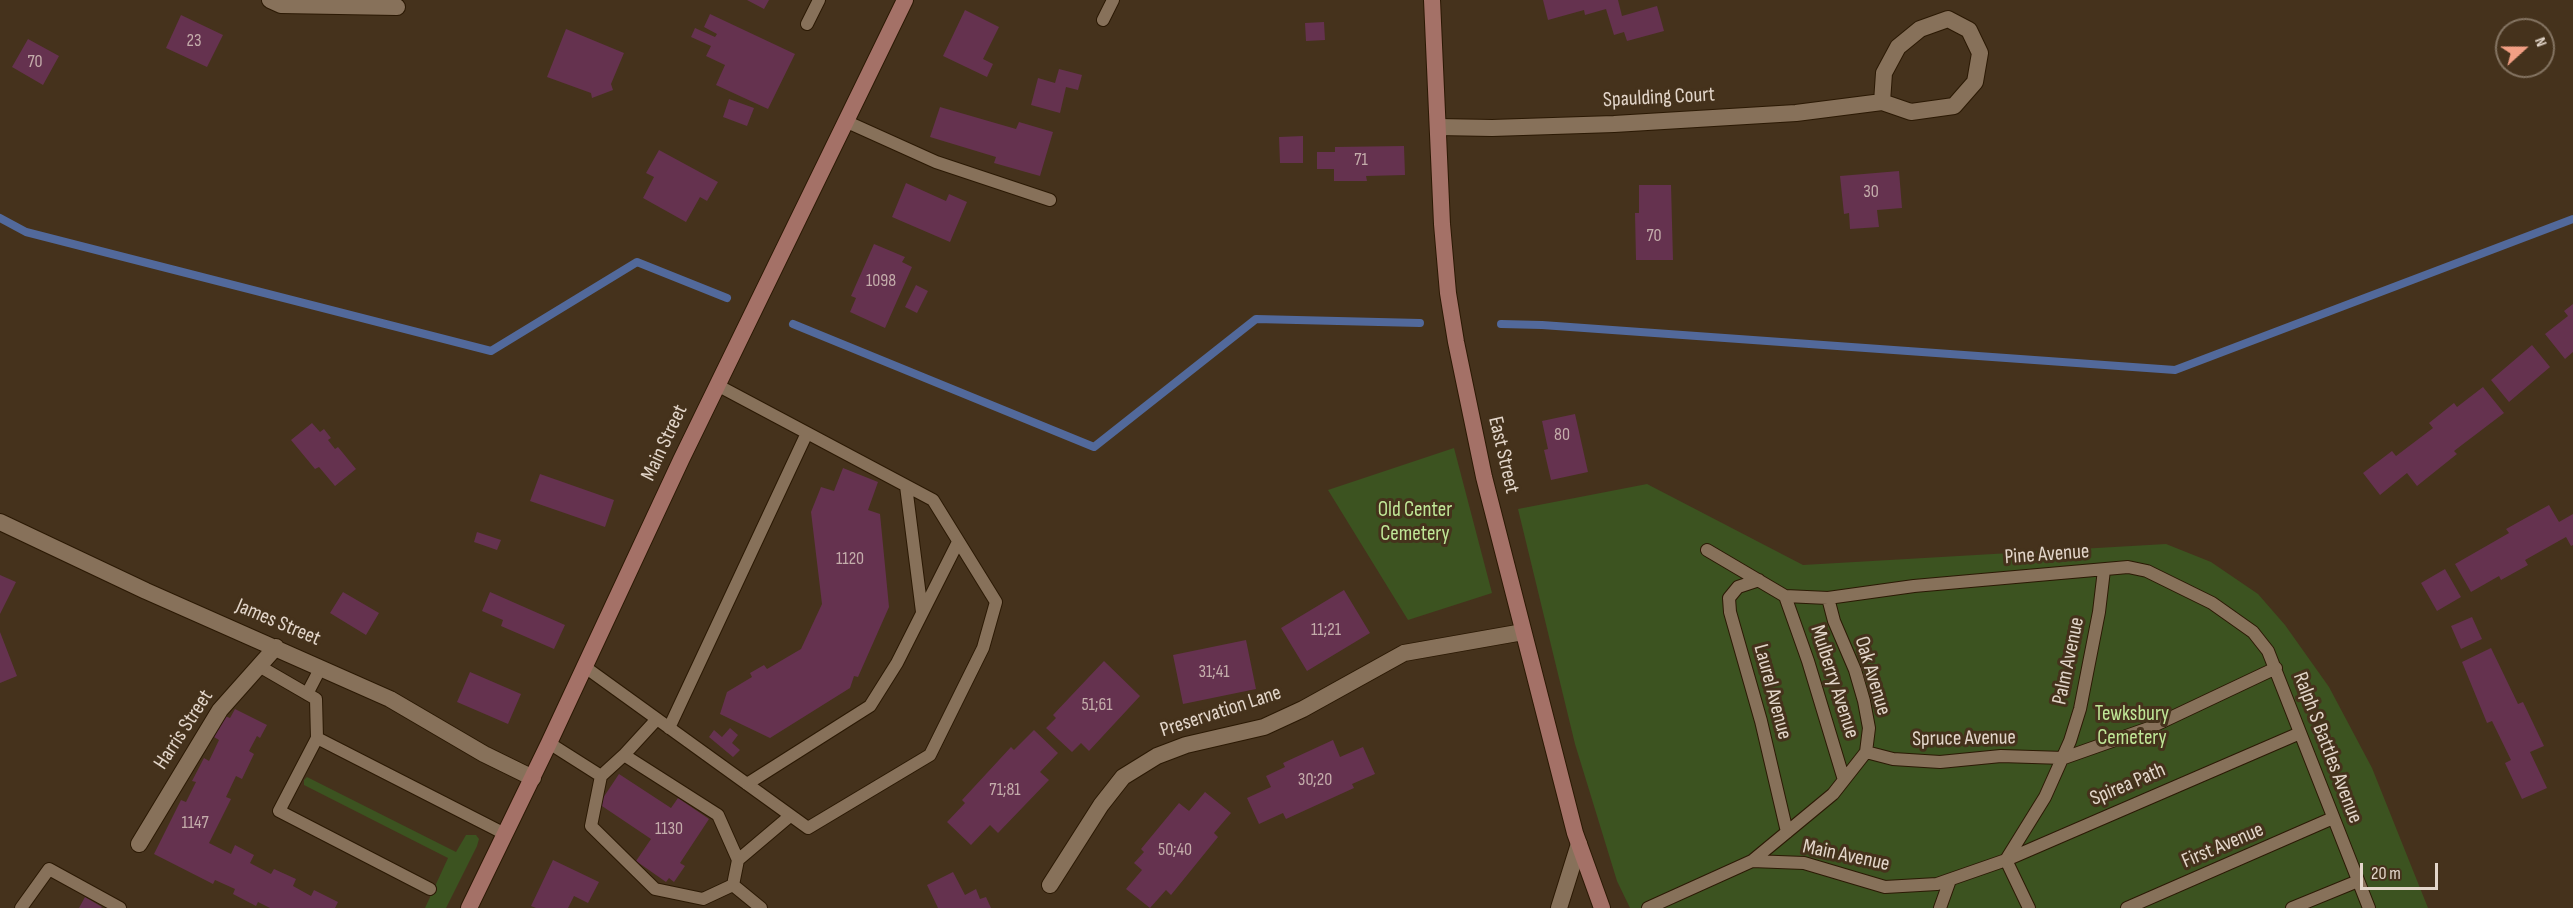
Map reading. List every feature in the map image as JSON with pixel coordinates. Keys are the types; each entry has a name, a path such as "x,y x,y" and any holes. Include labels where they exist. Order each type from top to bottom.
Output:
{"main road":[{"name":"East Street","path":"1432,0 1448,293 1456,342 1484,477 1523,632 1579,844 1602,908"},
{"name":"Main Street","path":"470,908 900,2"}],"street":[{"path":"270,0 280,5 397,7"},
{"name":"Spaulding Court","path":"1438,127 1492,128 1637,122 1796,113 1882,102 1911,111 1954,106 1975,82 1980,53 1969,30 1948,19 1920,29 1912,35 1898,47 1884,74 1882,102"},
{"name":"James Street","path":"0,522 146,591 390,699 484,754 533,778"},
{"name":"Preservation Lane","path":"1050,885 1101,805 1122,777 1157,756 1186,745 1264,727 1303,709 1404,653 1523,632"},
{"name":"Harris Street","path":"139,844 220,710 276,647"},
{"path":"1559,908 1579,844"}],"lane":[{"path":"807,24 819,0"},
{"path":"1102,20 1113,0"},
{"path":"845,121 936,162 1050,200"},
{"path":"585,667 808,828 930,755 983,648 996,602 933,500 717,385"},
{"path":"669,728 807,433"},
{"path":"906,486 922,612"},
{"path":"747,784 870,706 897,663 958,542"},
{"path":"1707,550 1785,596"},
{"name":"Pine Avenue","path":"1785,596 1828,598 1974,580 2128,567 2147,571 2212,603 2253,632 2268,651 2276,668"},
{"name":"Palm Avenue","path":"2006,860 2045,797 2064,758 2080,709 2099,612 2104,570"},
{"name":"Laurel Avenue","path":"1759,580 1738,587 1729,598 1730,612 1761,721 1787,831"},
{"name":"Mulberry Avenue","path":"1785,596 1808,661 1844,780"},
{"name":"Oak Avenue","path":"1828,598 1834,621 1855,670 1864,701 1869,728 1866,752"},
{"path":"259,666 316,699 318,738 279,811 430,890"},
{"path":"307,694 321,667"},
{"path":"2064,758 2149,728 2276,668"},
{"name":"Ralph S Battles Avenue","path":"2276,668 2369,908"},
{"path":"657,719 601,776 591,826 655,889 703,898 733,885"},
{"name":"Spirea Path","path":"2006,860 2300,733"},
{"path":"318,738 505,834"},
{"path":"549,743 601,776"},
{"path":"1752,861 1833,794 1866,752"},
{"name":"Spruce Avenue","path":"1866,752 1893,759 1940,762 2001,756 2064,758"},
{"path":"624,755 718,815 738,860 733,885"},
{"path":"738,860 790,816"},
{"name":"First Avenue","path":"2127,908 2333,818"},
{"path":"2006,860 2029,908"},
{"name":"Main Avenue","path":"1656,906 1752,861 1804,863 1885,887 1937,885 2006,860"},
{"path":"21,908 49,869 120,908"},
{"path":"1940,908 1950,880"},
{"path":"2292,908 2358,881"},
{"path":"733,885 761,908"}],"green space":[{"name":"Old Center Cemetery","path":"1454,448 1492,593 1408,620 1328,490"},
{"name":"Tewksbury Cemetery","path":"1647,484 1803,565 2166,544 2211,562 2258,594 2285,625 2329,687 2372,768 2428,908 1630,908 1617,881 1575,744 1518,509"},
{"path":"307,777 456,852 466,835 476,835 479,839 477,846 446,908 425,908 448,858 304,785"}],"building":[{"path":"747,0 769,0 764,9"},
{"path":"1543,0 1618,0 1622,16 1657,6 1664,31 1627,41 1624,32 1614,35 1606,9 1585,15 1584,10 1548,20"},
{"path":"965,10 999,27 983,59 993,64 987,77 943,56"},
{"path":"710,14 795,54 768,109 716,85 725,65 706,56 711,46 691,37 695,28 715,37 717,34 704,27"},
{"path":"181,15 223,35 207,67 166,48"},
{"path":"1324,22 1325,40 1306,41 1305,23"},
{"path":"566,29 624,53 611,84 613,90 592,98 591,93 547,77"},
{"path":"28,39 59,56 43,85 12,67"},
{"path":"1059,69 1082,75 1078,90 1066,87 1060,113 1031,105 1038,78 1055,83"},
{"path":"729,99 754,108 747,126 723,117"},
{"path":"940,107 1016,129 1019,122 1053,132 1040,176 994,163 996,157 930,137"},
{"path":"1303,136 1303,163 1280,163 1279,137"},
{"path":"1404,146 1405,175 1366,176 1367,181 1334,181 1334,169 1317,169 1317,152 1335,152 1335,147"},
{"path":"659,150 718,182 707,201 700,197 686,222 643,198 654,177 646,173"},
{"path":"1899,171 1902,208 1877,210 1879,227 1850,229 1849,213 1844,214 1840,176"},
{"path":"906,183 946,201 949,194 967,202 950,242 892,217"},
{"path":"1639,185 1671,185 1673,260 1636,260 1635,213 1639,213"},
{"path":"874,244 905,257 902,262 912,267 885,328 850,312 856,298 851,296"},
{"path":"916,285 928,291 917,313 905,307"},
{"path":"2573,304 2573,352 2565,359 2545,334 2568,316 2564,311"},
{"path":"2532,345 2550,367 2509,402 2491,380"},
{"path":"2483,387 2504,413 2454,451 2457,454 2417,486 2407,473 2380,495 2363,473 2392,451 2396,456 2433,428 2429,423 2454,403 2457,407"},
{"path":"1575,414 1588,472 1551,480 1544,450 1548,449 1542,421"},
{"path":"312,423 320,432 324,429 335,449 338,447 356,469 335,486 319,467 315,469 291,440"},
{"path":"843,468 878,482 868,510 880,514 889,607 858,677 854,676 850,688 770,738 720,714 727,692 752,677 750,673 764,665 767,669 801,649 822,604 811,512 821,487 834,491"},
{"path":"540,474 614,500 605,527 530,501"},
{"path":"2549,505 2559,522 2573,514 2573,545 2571,546 2566,537 2525,560 2528,565 2501,580 2499,576 2471,592 2455,564 2509,533 2506,529"},
{"path":"477,532 501,540 497,550 474,542"},
{"path":"2445,569 2461,597 2437,611 2421,583"},
{"path":"0,575 16,582 0,614"},
{"path":"1344,590 1370,633 1307,671 1281,628"},
{"path":"343,592 379,613 366,635 330,613"},
{"path":"490,592 565,625 554,649 501,626 503,620 482,611"},
{"path":"2472,617 2482,639 2461,649 2451,626"},
{"path":"0,632 17,676 0,683"},
{"path":"1246,640 1256,689 1183,704 1173,655"},
{"path":"2491,648 2518,704 2523,702 2544,746 2530,752 2547,788 2522,799 2505,763 2511,760 2492,721 2487,723 2462,662"},
{"path":"1104,661 1140,696 1089,751 1081,743 1072,752 1046,728 1056,718 1053,715"},
{"path":"470,672 521,694 508,724 457,702"},
{"path":"235,709 267,725 260,738 257,736 249,751 254,754 242,779 236,776 226,797 231,799 209,843 231,854 235,845 254,855 250,863 271,874 274,869 296,879 293,886 311,896 314,890 338,902 335,908 270,908 258,902 256,906 233,894 235,889 215,880 213,884 154,854 181,800 186,802 196,782 192,781 204,758 209,761 219,740 214,737 225,716 230,718"},
{"path":"730,728 738,735 732,743 740,750 733,757 709,737 714,730 722,737"},
{"path":"1034,730 1058,753 1040,772 1049,780 998,833 990,825 971,845 947,822 965,803 962,800 1011,747 1014,750"},
{"path":"1333,740 1340,757 1363,747 1375,774 1352,784 1354,788 1286,819 1283,813 1259,824 1247,798 1271,787 1266,776 1285,767 1283,763"},
{"path":"619,774 671,808 678,798 709,819 680,863 685,866 674,882 669,878 666,882 636,861 651,839 599,804"},
{"path":"1205,792 1231,813 1214,833 1218,837 1171,895 1166,890 1150,908 1126,889 1142,870 1134,863 1144,852 1141,849 1179,803 1189,811"},
{"path":"553,860 599,882 588,903 574,896 568,908 531,906"},
{"path":"953,872 965,895 976,889 980,899 986,897 991,908 938,908 927,885"},
{"path":"85,897 102,907 79,908"}],"waterway":[{"path":"0,218 26,232 491,351 637,262 727,298"},
{"path":"1501,324 2175,370 2573,219"},
{"path":"793,324 1094,447 1256,319 1420,323"}]}
